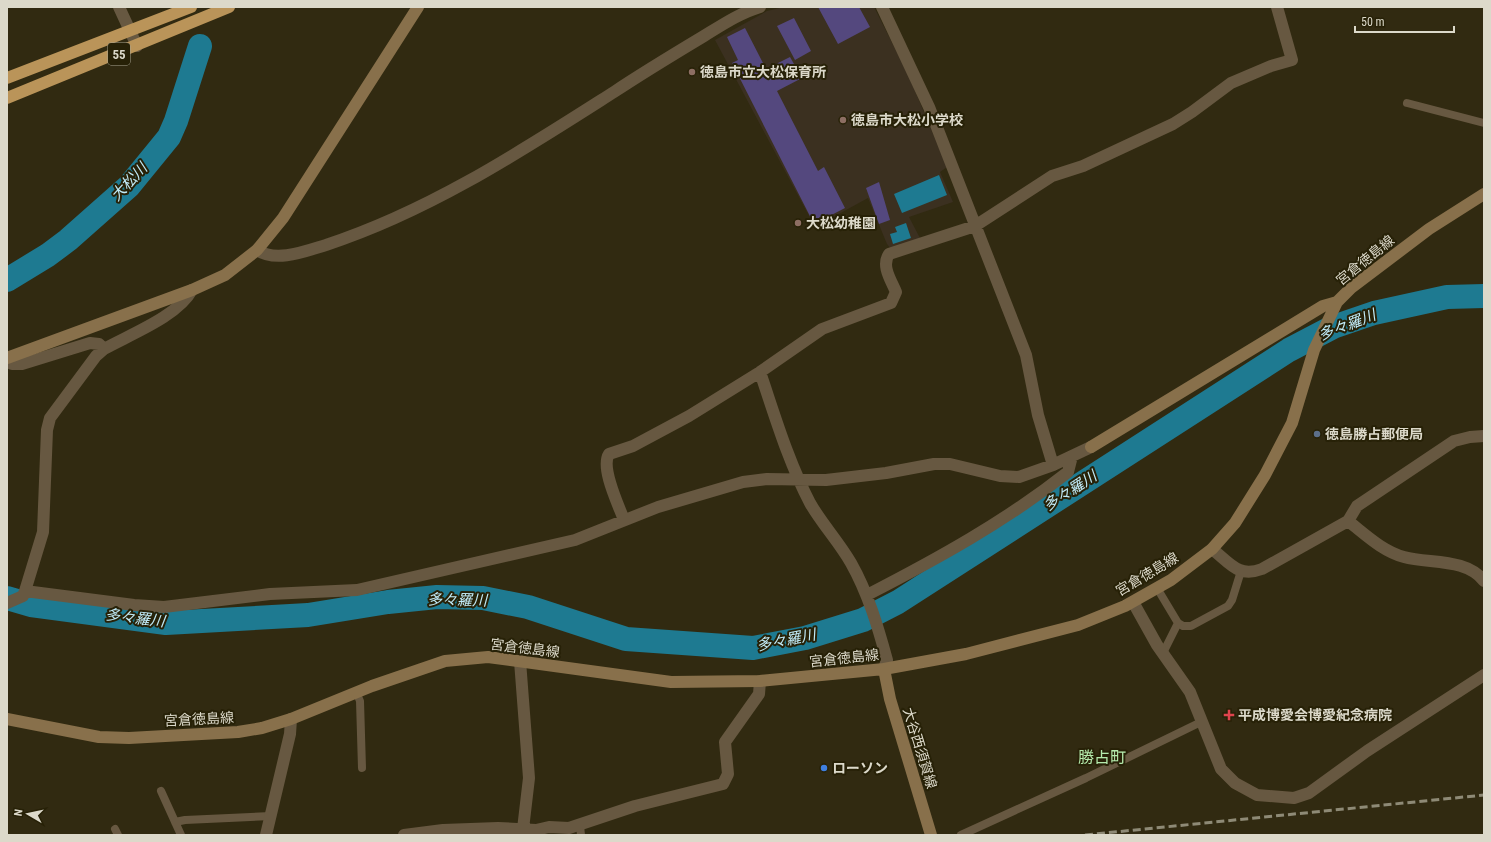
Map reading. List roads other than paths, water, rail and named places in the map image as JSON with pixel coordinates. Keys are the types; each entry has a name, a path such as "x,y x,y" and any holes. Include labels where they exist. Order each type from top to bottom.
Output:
{"highway":[{"name":"55","path":"7,78 129,30 170,17 191,7"},
{"name":"55","path":"7,98 229,7"}],"main road":[{"path":"7,358 192,290 225,275 256,250 283,218 418,7"},
{"name":"宮倉徳島線","path":"7,719 99,737 129,738 238,732 262,728 291,719 356,692 445,661 488,657 671,682 760,681 884,669 966,654 1078,625 1133,602 1171,580 1212,549 1235,523 1265,474 1292,424 1314,350 1337,302 1351,288 1429,228 1484,194"},
{"path":"1090,447 1323,306 1337,302"},
{"name":"大谷西須賀線","path":"884,669 890,699 931,835"}],"street":[{"path":"119,7 137,46"},
{"path":"256,250 265,255 282,255 306,251 352,236 401,215 498,165 662,61 726,23 760,7"},
{"path":"882,7 929,107 1026,355 1038,415 1053,465"},
{"path":"624,520 613,492 607,467 609,454 633,446 655,435 760,372 822,329 891,303 896,292 885,266 886,259 889,254 975,226 1052,176 1083,166 1172,124 1192,112 1231,83 1271,66 1292,60 1277,7"},
{"path":"24,593 43,532 48,430 50,418 96,356 104,349 177,310 187,300 192,290"},
{"path":"7,362 12,364 22,364 90,342 99,344 104,349"},
{"path":"760,372 786,450 799,480 811,504 851,564 868,599 887,660 884,669"},
{"path":"1212,549 1235,569 1251,573 1262,569 1348,521 1357,506 1454,441 1470,437 1484,436"},
{"path":"7,603 24,593 164,607 270,594 356,590 575,540 658,507 743,482 767,479 826,480 934,464 950,464 1000,476 1019,477 1053,465 1090,447"},
{"path":"868,599 938,558 1038,496 1068,472 1072,456"},
{"path":"1348,521 1382,548 1393,553 1404,557 1465,567 1476,571 1484,581"},
{"path":"1133,602 1163,653 1190,692 1220,769 1235,783 1258,795 1294,798 1309,793 1367,752 1484,675"},
{"path":"520,661 529,778 523,830"},
{"path":"404,835 498,828 549,831 569,828 580,830 634,806 723,784 728,774 725,742 759,694 760,681"},
{"path":"266,835 290,734 291,719"}],"lane":[{"path":"1407,103 1484,123"},
{"path":"1157,588 1178,623 1183,626 1191,626 1228,606 1232,600 1241,571"},
{"path":"1163,653 1178,623"},
{"path":"356,692 360,701 362,768"},
{"path":"961,835 1086,778 1201,722"},
{"path":"161,792 181,835"},
{"path":"175,822 185,820 271,816"}],"water":[{"path":"939,175 947,195 902,213 894,194"},
{"path":"906,223 911,238 893,244 890,234 897,232 895,227"}],"waterway":[{"name":"大松川","path":"7,280 48,255 68,240 129,186 169,137 176,121 200,46"},
{"name":"多々羅川","path":"7,598 31,605 166,623 308,615 388,602 437,597 483,598 528,607 626,639 753,648 805,638 863,620 898,602 1289,350 1333,327 1374,313 1447,297 1484,296"}],"railway":[{"path":"1085,835 1484,795"}],"place":[{"name":"徳島市立大松保育所","path":"692,72"},
{"name":"徳島市大松小学校","path":"843,120"},
{"name":"大松幼稚園","path":"798,223"},
{"name":"徳島勝占郵便局","path":"1317,434"},
{"name":"平成博愛会博愛紀念病院","path":"1229,715"},
{"name":"ローソン","path":"824,768"}],"district":[{"name":"勝占町","path":"1102,757"}]}
